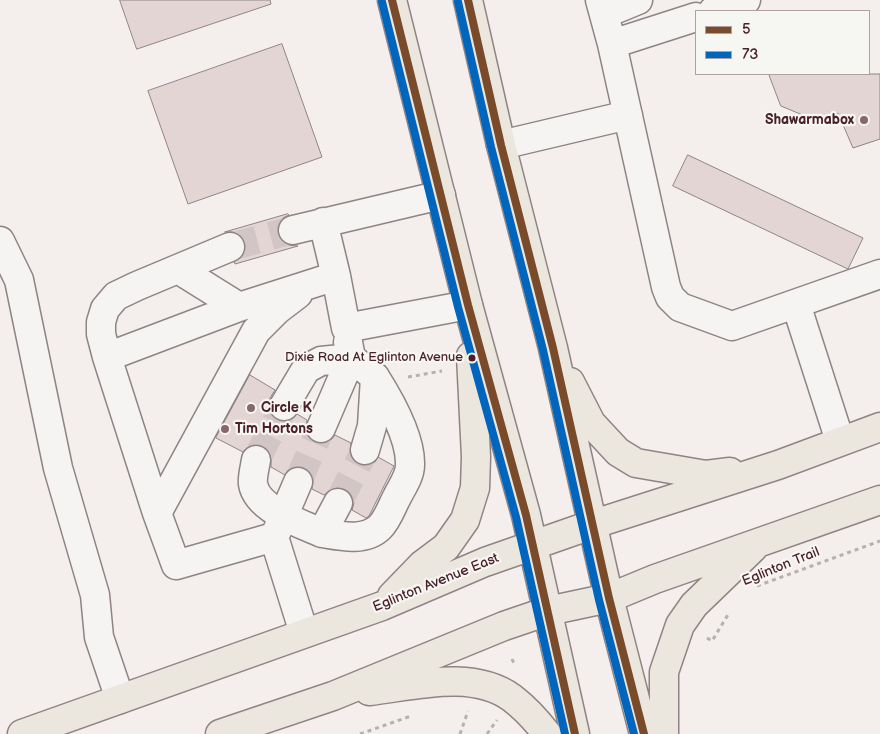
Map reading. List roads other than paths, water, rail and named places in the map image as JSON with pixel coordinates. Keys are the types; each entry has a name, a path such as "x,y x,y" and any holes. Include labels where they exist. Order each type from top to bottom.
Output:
{"main road":[{"path":"468,0 501,145 553,348 591,525 644,734"},
{"path":"394,1 468,305 526,515 575,734"},
{"path":"382,606 422,565 446,547 465,520 475,488 476,457 468,305"},
{"path":"553,348 591,423 618,452 636,463 706,476 778,465"},
{"name":"Eglinton Avenue East","path":"22,734 382,606 486,562 591,525 778,465 880,427"},
{"path":"220,734 333,696 548,610 609,598 655,579 880,500"},
{"path":"664,734 664,672 680,625 694,605 761,541"},
{"path":"333,696 459,680 484,685 511,697 548,734"}],"lane":[{"path":"638,0 602,7 612,44 666,287 670,297 680,306 732,326 880,274"},
{"path":"716,10 746,0"},
{"path":"612,44 695,17"},
{"path":"501,145 628,115"},
{"path":"293,230 441,195"},
{"path":"321,428 351,358 336,276 323,222"},
{"path":"0,241 19,280 58,468 95,595 99,637 120,699"},
{"path":"230,247 116,296 105,309 101,322 107,357 156,513 176,564 278,527 358,537 371,534 380,527 406,478 410,465 405,438 391,403 375,377 351,358 321,361 306,370 284,406"},
{"path":"178,269 239,307"},
{"path":"107,357 239,307 336,276"},
{"path":"156,513 256,332 277,310 307,286"},
{"path":"796,304 840,441"},
{"path":"346,328 468,305"},
{"path":"365,450 372,426 375,377"},
{"path":"256,460 253,484 278,527 304,633"},
{"path":"278,527 298,482"},
{"path":"322,533 338,503"}],"tunnel":[{"path":"230,247 293,230"},
{"path":"256,460 284,406"},
{"path":"298,482 321,428"},
{"path":"338,503 365,450"}],"place":[{"name":"Shawarmabox","path":"864,120"},
{"name":"Dixie Road At Eglinton Avenue","path":"472,358"},
{"name":"Circle K","path":"251,408"},
{"name":"Tim Hortons","path":"225,429"}]}
